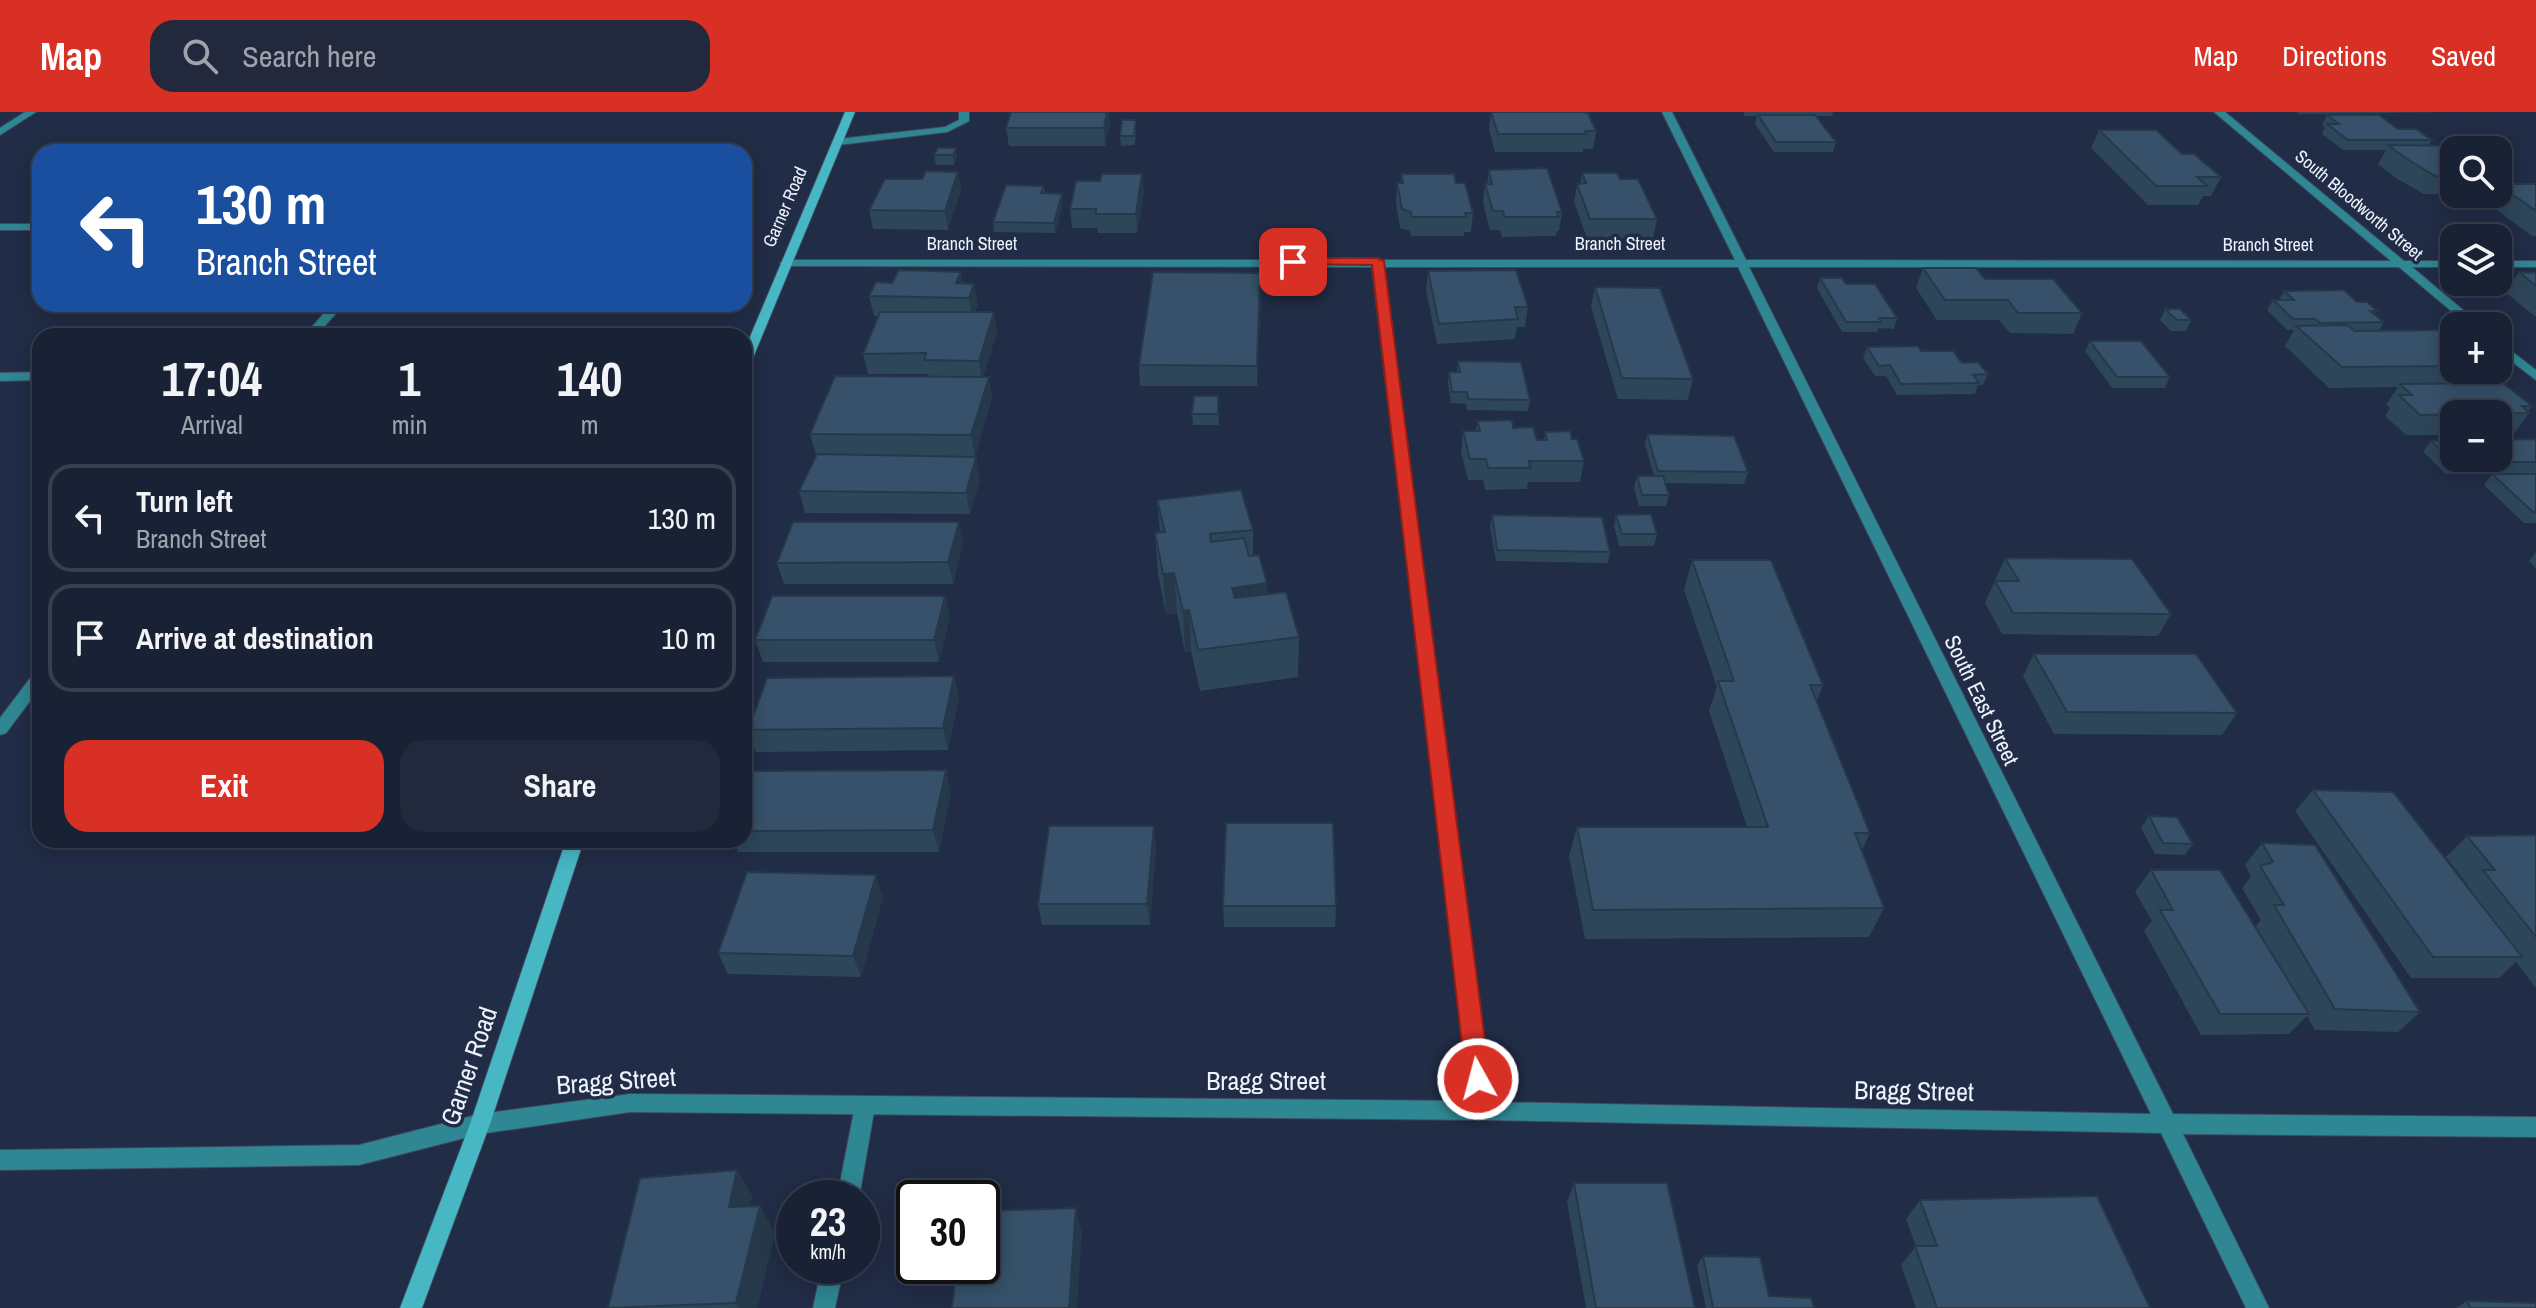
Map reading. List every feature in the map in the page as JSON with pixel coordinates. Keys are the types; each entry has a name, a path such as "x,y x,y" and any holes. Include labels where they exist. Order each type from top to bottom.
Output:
{"main road":[{"name":"Garner Road","path":"752,345 850,112"},
{"name":"Garner Road","path":"411,1308 480,1124 572,848"}],"street":[{"path":"0,132 31,112"},
{"path":"838,142 947,129 964,121 964,112"},
{"name":"South East Street","path":"1667,112 2258,1308"},
{"name":"South Bloodworth Street","path":"2219,112 2459,312"},
{"path":"0,227 32,227"},
{"path":"1377,261 1482,1111"},
{"name":"Branch Street","path":"785,263 2440,264"},
{"path":"2512,264 2536,264"},
{"path":"317,328 331,312"},
{"path":"2512,356 2536,376"},
{"path":"0,377 32,376"},
{"path":"0,729 32,687"},
{"name":"Bragg Street","path":"0,1160 359,1155 480,1124 624,1103 1482,1111 2168,1124 2536,1127"},
{"path":"851,1180 865,1106"},
{"path":"824,1308 829,1284"}],"building":[{"path":"1011,112 1107,112 1104,128 1006,128"},
{"path":"1491,112 1583,112 1588,113 1596,131 1585,131 1586,134 1498,134"},
{"path":"1758,115 1815,115 1836,142 1776,142"},
{"path":"2327,115 2379,115 2398,129 2416,129 2432,140 2348,140 2327,124 2339,124"},
{"path":"1122,120 1136,120 1134,136 1120,136"},
{"path":"2099,130 2156,130 2182,154 2194,154 2221,177 2197,177 2207,186 2156,186"},
{"path":"2388,145 2440,146 2440,176 2435,176"},
{"path":"938,148 956,148 953,155 934,155"},
{"path":"1547,168 1562,212 1557,212 1559,217 1504,217 1503,211 1493,211 1485,184 1492,184 1489,170"},
{"path":"926,171 958,172 945,211 869,210 885,179 922,179"},
{"path":"1582,173 1617,173 1620,179 1638,179 1657,219 1590,219 1577,184 1586,183"},
{"path":"1102,174 1142,174 1136,214 1096,214 1096,209 1070,209 1076,181 1100,181"},
{"path":"1401,174 1454,174 1456,183 1465,183 1473,213 1465,213 1466,217 1412,217 1411,212 1402,209 1397,183 1403,183"},
{"path":"2512,184 2536,184 2536,211 2512,194"},
{"path":"1006,185 1044,186 1041,193 1062,194 1054,223 993,222"},
{"path":"1923,268 1976,268 1985,279 2053,279 2082,313 2018,313 2008,300 1945,300"},
{"path":"899,270 961,272 956,283 974,284 969,298 869,296 876,282 892,283"},
{"path":"1516,270 1528,307 1515,307 1518,319 1439,324 1428,271"},
{"path":"1153,272 1260,273 1257,366 1139,365"},
{"path":"2519,272 2536,273 2536,286"},
{"path":"1820,278 1842,278 1846,284 1875,284 1897,318 1879,318 1881,322 1846,322"},
{"path":"1595,287 1660,288 1693,379 1622,378"},
{"path":"2344,290 2357,302 2367,302 2377,311 2370,311 2384,322 2320,323 2315,319 2293,319 2273,300 2294,300 2284,291"},
{"path":"2165,309 2180,309 2191,320 2177,320"},
{"path":"880,312 994,312 979,361 924,360 926,353 863,354"},
{"path":"2347,325 2355,331 2440,330 2440,366 2342,367 2296,326"},
{"path":"2090,341 2141,341 2170,377 2117,377"},
{"path":"1918,346 1921,351 1953,351 1962,363 1978,362 1988,374 1973,375 1979,383 1901,384 1890,365 1879,366 1867,347"},
{"path":"1458,361 1521,362 1530,400 1468,399 1467,392 1452,392 1449,372 1460,372"},
{"path":"835,376 989,377 971,435 810,434"},
{"path":"2400,384 2504,384 2532,406 2522,406 2529,413 2512,413 2512,400 2440,400 2440,415 2420,415 2399,395 2412,395"},
{"path":"1194,396 1218,396 1218,414 1192,414"},
{"path":"1512,420 1513,428 1533,427 1537,440 1547,440 1545,432 1570,431 1572,439 1577,439 1584,461 1529,461 1530,468 1488,468 1486,459 1470,459 1463,431 1480,431 1477,421"},
{"path":"1647,434 1734,436 1748,472 1658,471"},
{"path":"2536,439 2536,462 2512,462 2512,440"},
{"path":"817,454 976,457 966,493 799,491"},
{"path":"2492,474 2536,474 2536,512 2533,512"},
{"path":"1637,476 1663,476 1669,495 1642,495"},
{"path":"1241,490 1253,530 1210,534 1211,542 1244,538 1249,556 1259,555 1267,583 1232,588 1235,598 1286,592 1299,637 1198,650 1189,610 1183,611 1174,573 1163,574 1155,533 1165,532 1157,500"},
{"path":"1651,514 1657,534 1622,534 1616,515"},
{"path":"1492,515 1602,517 1610,552 1497,550"},
{"path":"793,522 959,522 948,562 777,563"},
{"path":"2005,558 2132,559 2171,614 2013,613 1995,581 2019,581"},
{"path":"1692,560 1771,560 1823,685 1810,685 1870,833 1855,833 1884,908 1593,910 1577,827 1768,827 1718,681 1734,681"},
{"path":"772,596 945,596 934,640 755,640"},
{"path":"2034,654 2196,654 2237,713 2067,712"},
{"path":"954,676 943,728 752,730 752,719 767,678"},
{"path":"946,770 933,830 752,831 752,771"},
{"path":"2313,790 2393,792 2522,957 2433,957"},
{"path":"2149,816 2177,817 2193,844 2163,843"},
{"path":"1226,823 1333,823 1336,906 1223,906"},
{"path":"1049,826 1154,826 1147,904 1038,904"},
{"path":"2536,835 2536,937 2483,870 2495,870 2467,836"},
{"path":"2262,843 2315,845 2420,1012 2335,1009 2274,905 2284,905 2260,866 2273,862"},
{"path":"2151,870 2220,870 2309,1014 2220,1014 2160,910 2173,910"},
{"path":"747,872 876,875 853,956 718,953"},
{"path":"737,1170 729,1207 760,1206 736,1303 608,1308 640,1178"},
{"path":"1574,1183 1667,1183 1695,1308 1596,1308"},
{"path":"2097,1196 2150,1308 1937,1308 1915,1246 1937,1246 1920,1200"},
{"path":"1076,1208 1069,1308 952,1308 955,1284 1000,1284 1000,1210"},
{"path":"1703,1256 1760,1257 1769,1296 1811,1298 1814,1308 1713,1308"},
{"path":"2467,1301 2536,1303 2536,1308 2471,1308"}],"route":[{"path":"1293,262 1377,261 1478,1079"}]}
